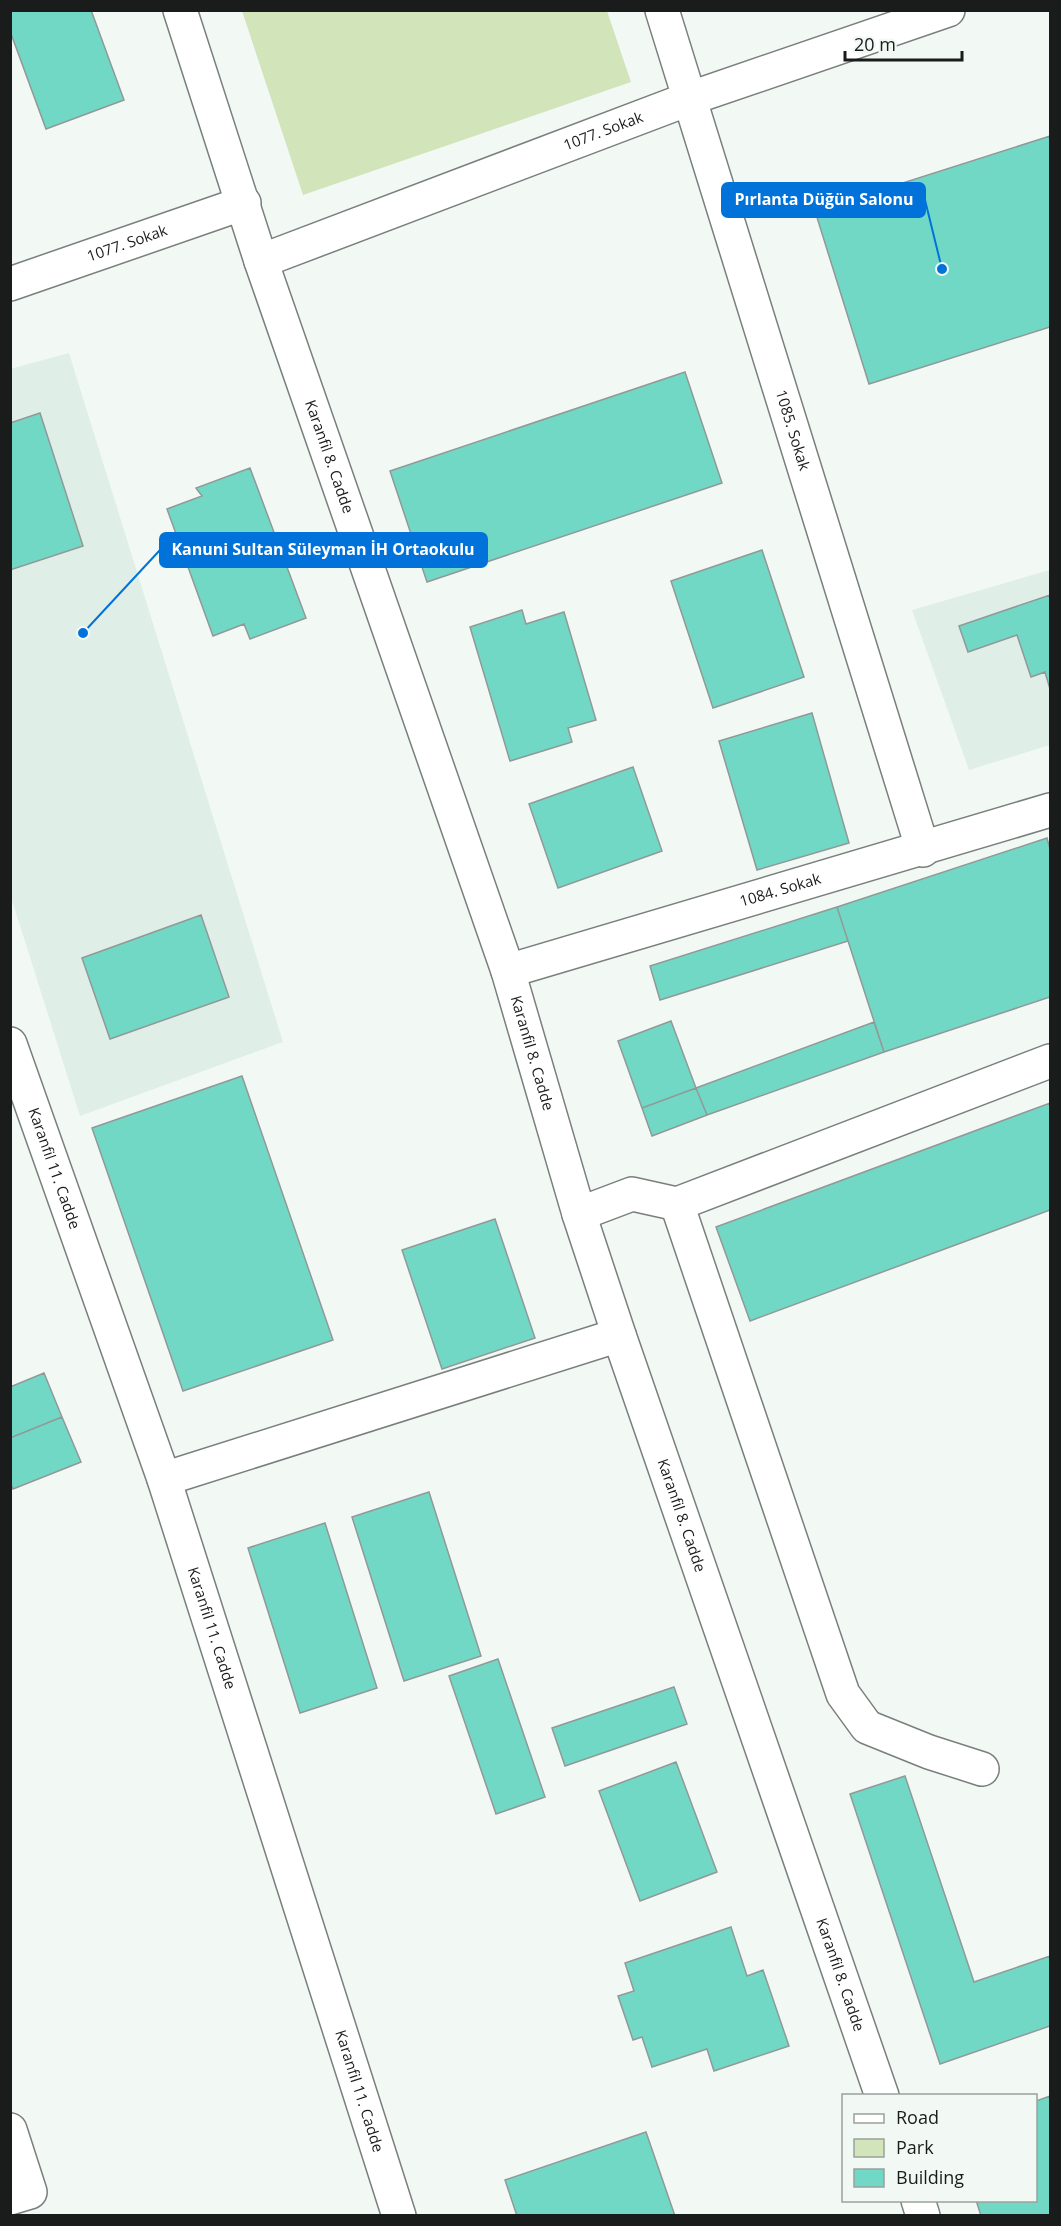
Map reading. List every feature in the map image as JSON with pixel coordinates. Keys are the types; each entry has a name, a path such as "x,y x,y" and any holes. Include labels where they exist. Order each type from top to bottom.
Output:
{"street":[{"name":"Karanfil 8. Cadde","path":"180,10 244,202 261,261 508,971 579,1214 619,1335 881,2094"},
{"name":"1085. Sokak","path":"662,10 923,850"},
{"name":"1077. Sokak","path":"261,261 691,98 948,10"},
{"name":"1077. Sokak","path":"10,284 244,202"},
{"name":"1084. Sokak","path":"508,971 923,850 1050,810"},
{"name":"Karanfil 11. Cadde","path":"10,1044 164,1479 399,2216"},
{"path":"579,1214 632,1194 676,1204 1050,1061"},
{"path":"676,1204 843,1695 867,1726 929,1752 982,1769"},
{"path":"164,1479 619,1335"},
{"path":"10,2130 20,2195"}],"shaded area":[{"path":"69,353 283,1042 80,1116 11,897 10,369"},
{"path":"1050,570 1050,745 969,770 912,610"}],"green space":[{"path":"242,11 607,11 631,82 303,195"}],"building":[{"path":"10,10 91,10 124,100 46,129 10,31"},
{"path":"1050,136 1050,327 869,384 815,211"},
{"path":"685,372 722,483 427,582 390,471"},
{"path":"40,413 83,546 10,570 10,423"},
{"path":"250,468 306,618 250,639 244,624 213,636 167,509 202,496 196,488"},
{"path":"762,550 804,677 713,708 671,581"},
{"path":"1050,595 1050,689 1045,672 1031,677 1017,635 968,652 959,626"},
{"path":"522,610 526,624 564,612 596,720 568,728 572,742 510,761 470,627"},
{"path":"812,713 849,843 757,870 719,741"},
{"path":"633,767 662,851 558,888 529,804"},
{"path":"1047,838 1050,849 1050,997 884,1052 837,907"},
{"path":"837,907 848,941 660,1000 650,966"},
{"path":"201,915 229,997 110,1039 82,958"},
{"path":"671,1021 696,1088 642,1108 618,1041"},
{"path":"874,1022 884,1052 707,1115 696,1088"},
{"path":"242,1076 333,1340 183,1391 92,1128"},
{"path":"696,1088 707,1115 652,1136 642,1108"},
{"path":"1050,1103 1050,1210 750,1321 716,1227"},
{"path":"495,1219 535,1338 442,1369 402,1250"},
{"path":"44,1373 62,1417 10,1438 10,1387"},
{"path":"62,1417 81,1462 13,1489 10,1482 10,1438"},
{"path":"429,1492 481,1656 404,1681 352,1517"},
{"path":"325,1523 377,1688 300,1713 248,1548"},
{"path":"498,1659 545,1797 496,1814 449,1676"},
{"path":"674,1687 687,1724 565,1766 552,1728"},
{"path":"676,1762 717,1872 640,1901 599,1791"},
{"path":"905,1776 974,1982 1050,1956 1050,2026 940,2064 850,1794"},
{"path":"731,1927 747,1976 763,1970 789,2046 714,2071 707,2049 652,2067 642,2037 633,2040 618,1996 634,1991 625,1963"},
{"path":"1050,2096 1050,2216 981,2216 977,2202 1037,2202 1037,2101"},
{"path":"646,2132 675,2216 517,2216 505,2180"}],"place":[{"name":"Pırlanta Düğün Salonu","path":"942,269"},
{"name":"Kanuni Sultan Süleyman İH Ortaokulu","path":"83,633"}]}
